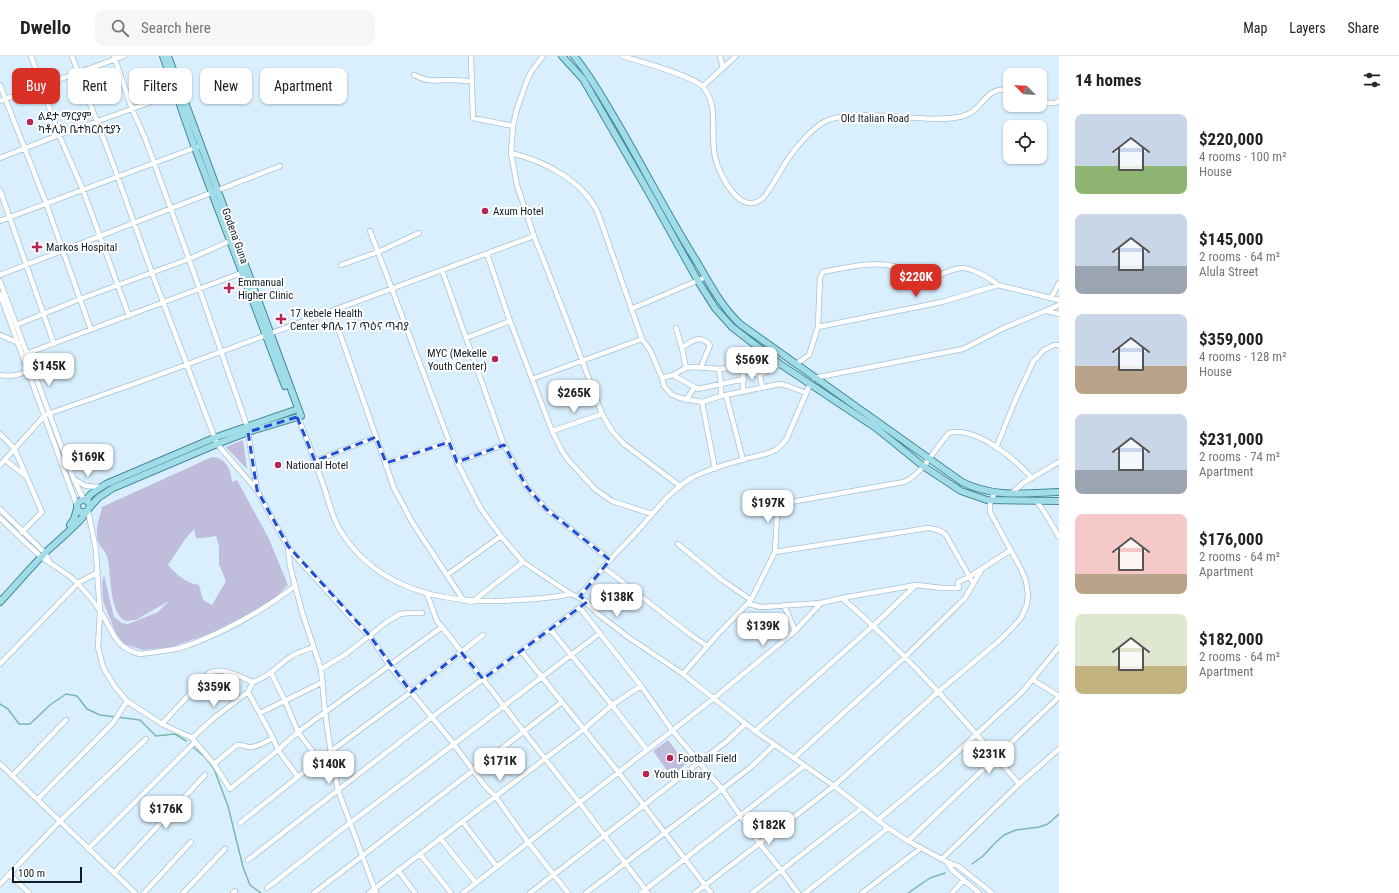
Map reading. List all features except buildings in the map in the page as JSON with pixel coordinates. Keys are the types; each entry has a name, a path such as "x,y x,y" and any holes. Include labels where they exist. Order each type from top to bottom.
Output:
{"main road":[{"name":"Godena Guna","path":"163,56 168,68"},
{"name":"Godena Guna","path":"168,56 171,68"},
{"path":"562,56 583,79 698,281 715,308 728,324 780,364 861,418 878,426 967,485 984,491 995,492 1059,492"},
{"path":"574,56 596,86 718,298 734,318 814,378 865,412 878,426 924,466 961,491 991,500 1059,501"},
{"name":"Godena Guna","path":"182,104 234,240 244,272 269,334 299,418"},
{"path":"0,596 72,523 76,516 80,500 85,500 100,487 218,444 248,429 296,409"},
{"path":"861,418 865,412"},
{"path":"0,602 42,554 80,519 98,498 113,488 182,456 214,438 299,418"},
{"path":"85,500 89,503 88,510"},
{"path":"77,508 80,512 88,510"}],"street":[{"path":"31,56 36,68"},
{"path":"72,56 76,68"},
{"path":"90,68 114,58 124,56"},
{"path":"470,56 473,118 513,126"},
{"path":"543,56 531,72 526,83 513,126 511,153 517,185 534,236 602,414 612,431 624,444 680,486"},
{"path":"623,56 674,72 703,86 736,56"},
{"path":"720,56 723,68"},
{"path":"114,58 132,109 145,138 153,163 171,208 248,429 257,490"},
{"path":"414,75 432,82 448,80 472,81"},
{"path":"0,85 46,203 91,330"},
{"name":"Old Italian Road","path":"703,86 712,105 714,151 718,166 725,180 736,196 742,201 750,204 757,203 763,198 792,153 809,134 824,122 836,118 860,116 962,117 970,114 978,107 983,99 993,91 1003,88"},
{"path":"0,102 12,97"},
{"path":"1047,103 1055,103 1059,101"},
{"path":"49,104 59,135 83,190 129,316"},
{"path":"89,104 118,177 214,438 257,490 288,546 297,558 370,636 390,666 432,717 484,785 495,796 528,842 568,893"},
{"path":"0,158 146,104"},
{"path":"0,220 198,147"},
{"path":"511,153 535,160 553,170 579,187 590,200 598,213 642,339 650,350 667,390 680,398 702,402 724,395 780,384 806,394"},
{"path":"0,275 280,166"},
{"path":"0,190 54,344"},
{"path":"370,231 457,462 481,508 501,536 524,562 571,594 579,596 598,614 683,674 754,731 834,786 888,828 908,841 947,862 953,863 962,868 992,893"},
{"path":"341,265 378,252 419,233"},
{"path":"0,465 6,460 14,448 47,414 534,236"},
{"path":"16,325 80,299 189,259 234,240"},
{"path":"487,254 532,379 552,431 562,451 569,461 596,490 612,501 652,514"},
{"path":"796,364 809,355 818,327 820,278 823,272 854,266 885,265 894,266 922,276 933,277 962,268 991,279 998,285 1059,300"},
{"path":"442,270 504,444 526,486 546,509 610,560"},
{"path":"25,355 244,272"},
{"path":"631,308 706,277"},
{"path":"0,283 24,345 29,371 74,480 85,500"},
{"path":"1051,298 1059,283"},
{"path":"818,327 942,302 998,285"},
{"path":"0,294 47,414 77,508"},
{"path":"814,378 963,350 1004,328 1059,305"},
{"path":"332,311 394,488 412,522 464,601"},
{"path":"1047,311 1059,314"},
{"path":"466,338 510,321"},
{"path":"676,328 686,368"},
{"path":"0,335 24,345"},
{"path":"532,379 642,339"},
{"path":"682,348 694,339 701,339 708,342 710,345 701,367"},
{"path":"996,448 1033,362 1044,350 1054,345 1059,345"},
{"path":"662,378 674,375 693,366 719,370 730,368 760,375 780,364"},
{"path":"719,370 721,384 743,460"},
{"path":"743,370 743,392"},
{"path":"0,375 10,377 29,371"},
{"path":"674,375 694,388 701,388 744,379"},
{"path":"760,375 762,388"},
{"path":"579,596 667,496 680,486 692,478 715,469 768,454 775,451 782,445 787,438 810,384"},
{"path":"686,400 694,388"},
{"path":"702,402 715,469"},
{"path":"552,431 602,414"},
{"path":"299,418 339,530 359,555 382,574 400,584 427,594 452,600 472,602 503,601 545,598 571,594"},
{"path":"683,674 750,602 775,552 777,514 781,506 904,482 910,479 924,466 949,433 955,432 973,435 1003,451 1032,478"},
{"path":"0,434 14,448 42,512 22,532"},
{"path":"315,461 376,437"},
{"path":"386,463 449,442"},
{"path":"457,462 504,444"},
{"path":"6,460 28,478"},
{"path":"1012,493 1023,483 1059,462"},
{"path":"74,480 86,486 100,487"},
{"path":"695,893 834,786 938,692 1000,640 1021,618 1028,594 1026,582 1021,569 990,512 989,507 995,492"},
{"path":"1036,501 1040,505 1059,537"},
{"path":"0,509 50,563 78,583 100,612 113,636 118,642 128,650 140,654 179,648 216,633 269,606 295,586"},
{"path":"88,510 96,550 100,612 98,647 103,667 115,687 127,701 162,724 192,738 214,764 230,789 298,732 442,628"},
{"path":"0,518 42,554"},
{"path":"775,552 933,528 943,532 946,535 973,583"},
{"path":"447,575 501,536"},
{"path":"678,544 750,602 761,607 821,603 916,585 959,588 958,582 969,577 1011,550"},
{"path":"288,546 290,566 295,586 321,668 325,712 338,790 375,891"},
{"path":"472,602 524,562"},
{"path":"603,567 691,635 708,646"},
{"path":"794,758 905,657 965,598 983,567"},
{"path":"0,664 78,583 98,572"},
{"path":"754,731 874,625 916,585"},
{"path":"427,594 437,621 442,628 579,802 645,892 684,859 804,766"},
{"path":"842,598 874,625 905,657 996,756 1019,784"},
{"path":"248,860 432,717 587,602"},
{"path":"463,893 713,699 795,631 821,603"},
{"path":"784,605 795,631"},
{"path":"580,608 641,686 672,730 722,789 759,844 798,893"},
{"path":"321,668 346,654 388,620 400,614 422,613"},
{"path":"550,629 647,750"},
{"path":"267,888 502,705 600,632"},
{"path":"240,823 319,760 411,692 483,635"},
{"path":"878,820 941,767 1022,692 1059,646"},
{"path":"162,724 212,671 217,670 234,674 253,682 271,674 291,656 314,647"},
{"path":"521,651 619,773 711,893"},
{"path":"271,674 285,701 298,732 319,760"},
{"path":"908,841 1059,697 1033,680"},
{"path":"192,738 215,717 248,692 253,682"},
{"path":"260,713 323,682"},
{"path":"369,893 375,891 398,870 584,729 612,705 641,686"},
{"path":"248,692 278,750 298,777"},
{"path":"38,800 114,721 127,701"},
{"path":"314,893 562,702"},
{"path":"12,776 66,720"},
{"path":"530,893 727,741 745,724"},
{"path":"214,764 237,745 241,744 250,748 273,738"},
{"path":"0,883 60,821 146,739"},
{"path":"88,849 195,742"},
{"path":"586,893 751,767 774,744"},
{"path":"942,859 1019,784 1059,749"},
{"path":"0,765 135,893"},
{"path":"114,873 205,775"},
{"path":"752,893 862,808"},
{"path":"463,822 497,866"},
{"path":"805,893 888,828"},
{"path":"440,838 476,883"},
{"path":"144,893 190,842"},
{"path":"862,893 921,848"},
{"path":"183,893 225,849"},
{"path":"420,854 451,893"},
{"path":"947,862 952,870 979,893"},
{"path":"398,870 415,893"},
{"path":"9,874 29,893"},
{"path":"952,893 964,880"}],"highlighted area":[{"path":"297,417 315,461 376,437 386,463 449,442 457,462 504,445 526,486 546,509 610,560 580,596 587,602 483,679 461,652 411,692 370,636 288,546 257,490 248,432"}],"shaded area":[{"path":"243,440 247,469 226,447"},
{"path":"212,457 217,458 227,465 232,482 237,480 269,539 288,585 275,598 256,610 211,633 172,647 143,650 124,644 116,634 103,601 102,582 104,575 114,617 122,623 128,624 158,612 169,601 136,620 125,621 120,616 113,601 109,563 97,535 98,521 102,507","holes":["194,529 196,538 216,536 219,547 219,564 226,581 212,605 203,600 199,585 182,578 168,565 186,538"]},
{"name":"Football Field","path":"668,740 686,764 671,776 653,751"}],"waterway":[{"path":"0,704 8,709 19,724 30,724 50,705 66,694 77,696 87,709 100,715 140,720 156,736 175,734 186,741"},
{"path":"189,744 205,757 214,769 228,806 243,867 250,885 261,893"},
{"path":"972,864 983,856 1004,835 1016,830 1039,827 1048,824 1059,814"},
{"path":"908,893 930,878 945,873"}],"place":[{"name":"ልደታ ማርያም ካቶሊክ ቤተክርስቲያን","path":"30,122"},
{"name":"Axum Hotel","path":"485,211"},
{"name":"Markos Hospital","path":"37,247"},
{"name":"Emmanual Higher Clinic","path":"229,288"},
{"name":"17 kebele Health Center ቀበሌ 17 ጥዕና ጣብያ","path":"281,319"},
{"name":"MYC (Mekelle Youth Center)","path":"495,359"},
{"name":"National Hotel","path":"278,465"},
{"name":"Football Field","path":"670,758"},
{"name":"Youth Library","path":"646,774"}]}
